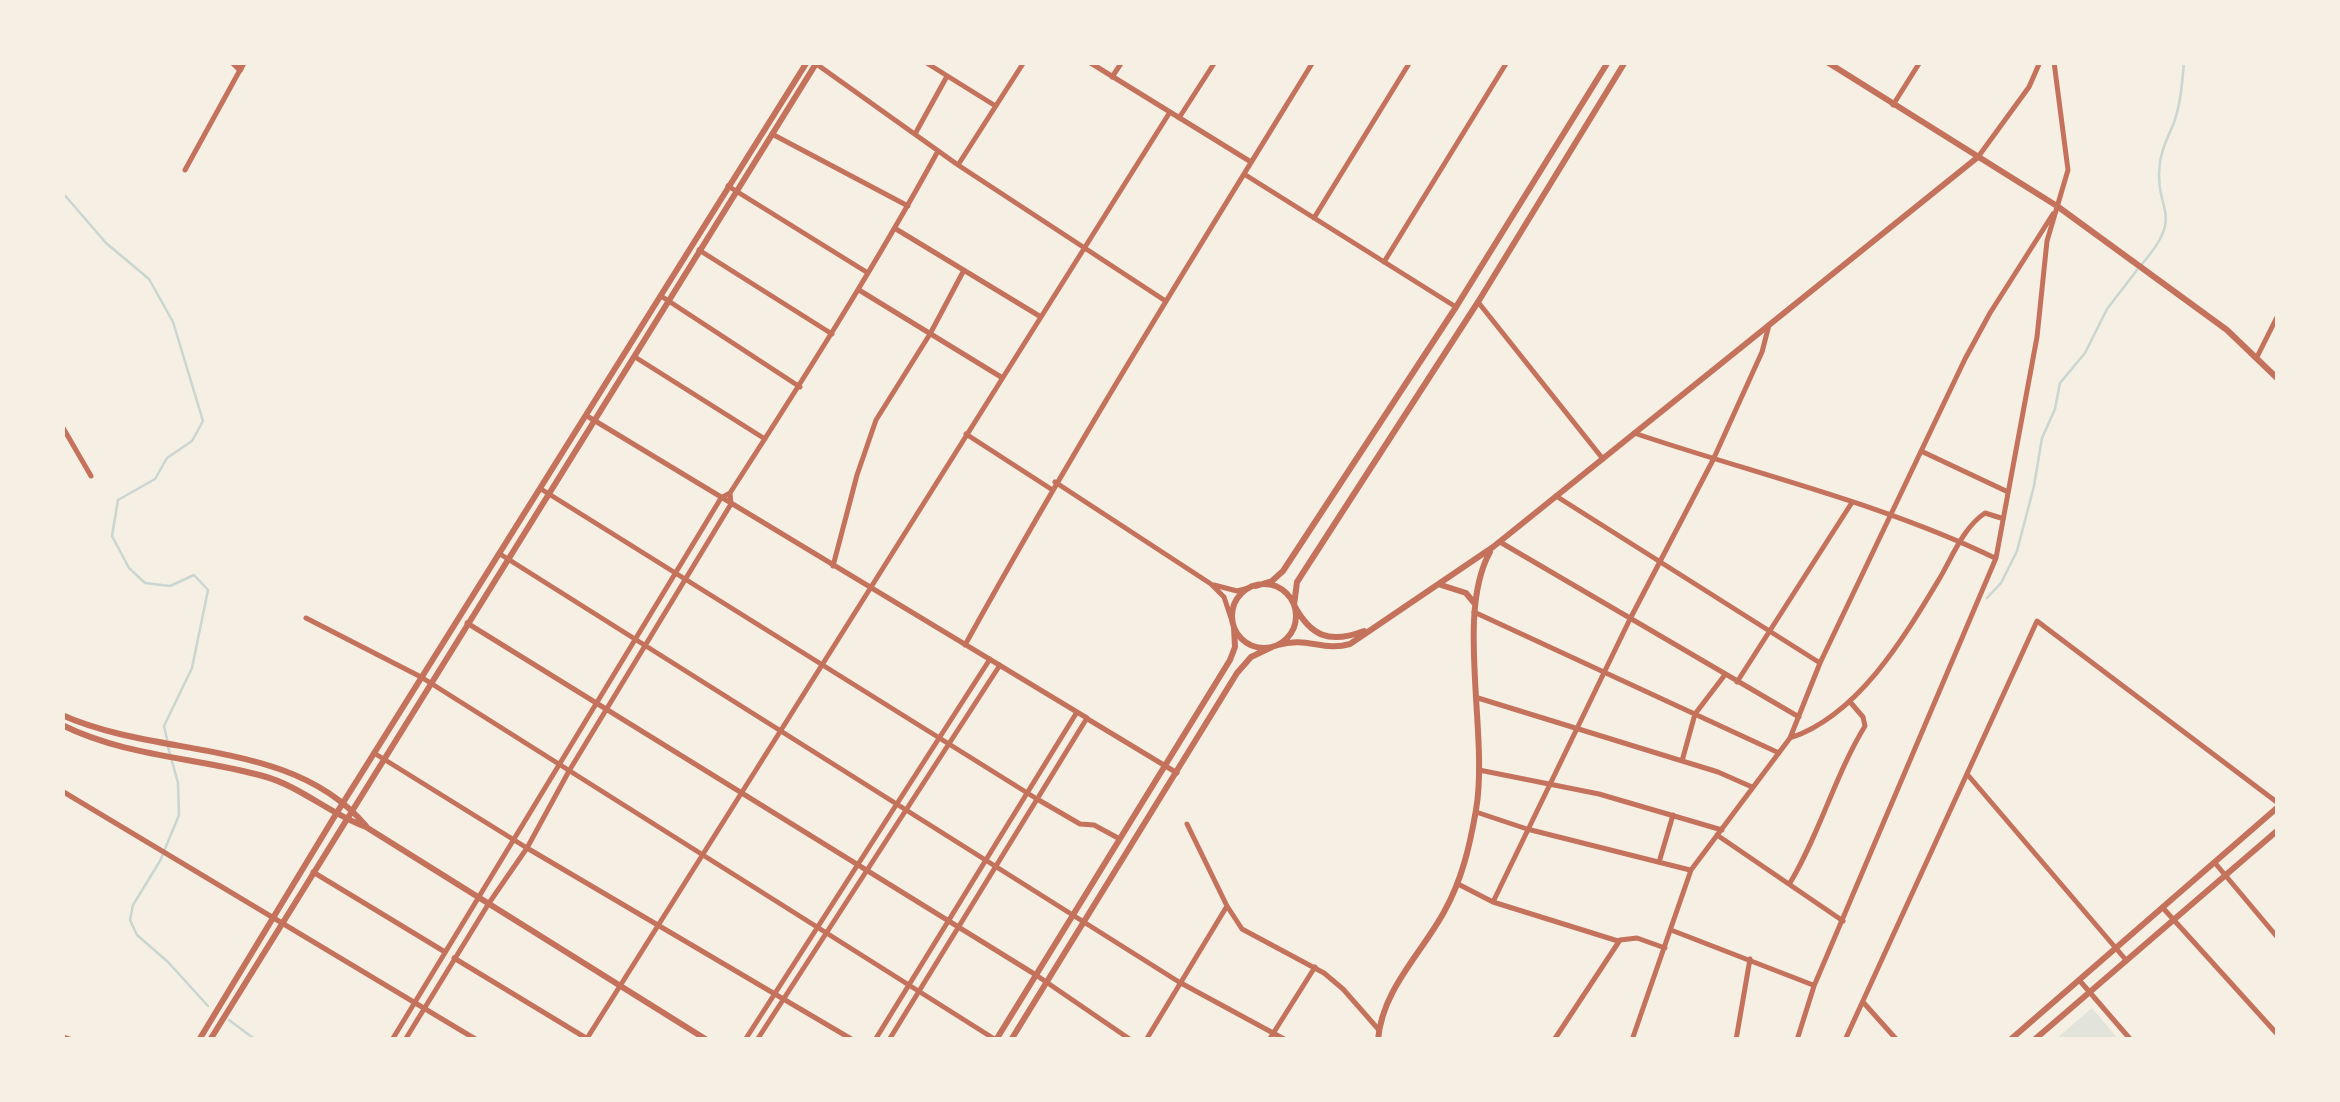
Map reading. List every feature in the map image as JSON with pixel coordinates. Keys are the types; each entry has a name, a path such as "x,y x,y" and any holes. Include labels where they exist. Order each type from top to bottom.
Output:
{"street":[{"path":"186,170 242,66 232,62"},
{"path":"590,419 634,357 728,186 807,62"},
{"path":"924,62 996,106"},
{"path":"958,165 1024,62"},
{"path":"1089,62 1252,162"},
{"path":"1112,77 1122,62"},
{"path":"1179,118 1215,62"},
{"path":"964,645 1053,485 1313,62"},
{"path":"1314,218 1410,62"},
{"path":"1384,262 1508,62"},
{"path":"1211,584 1237,591 1272,581 1283,571 1456,307 1608,62"},
{"path":"966,434 1211,584 1224,597 1233,624 1246,643 1258,648 1275,646 1292,631 1296,618 1293,596 1300,575 1478,302 1625,62"},
{"path":"1827,62 2058,206 2167,286 2257,357 2278,379"},
{"path":"1894,105 1920,62"},
{"path":"1010,1040 1241,667 1256,653 1300,640 1342,646 1497,545 1978,158 2029,87 2040,62"},
{"path":"1797,1040 1814,986 1996,558 2036,336 2047,241 2068,170 2054,62"},
{"path":"224,1008 313,872 344,819 374,752 504,556 816,63 958,165 1164,300"},
{"path":"915,134 946,78"},
{"path":"313,872 587,1039 1170,112"},
{"path":"772,134 908,206"},
{"path":"1560,141 1572,150"},
{"path":"392,1040 721,498 730,492 800,387 896,229 938,151"},
{"path":"1244,174 1456,307"},
{"path":"728,186 868,273"},
{"path":"1632,1040 1690,870 1790,738 1820,663 1990,313 2058,206"},
{"path":"896,229 1041,317"},
{"path":"700,250 832,334"},
{"path":"833,566 876,420 930,334 964,270"},
{"path":"858,290 1002,378"},
{"path":"665,298 800,387"},
{"path":"1478,302 1603,459"},
{"path":"2257,357 2278,315"},
{"path":"1493,902 1630,619 1714,460 1762,352 1769,326"},
{"path":"634,357 765,438"},
{"path":"590,419 1176,772"},
{"path":"62,426 92,476"},
{"path":"1376,429 1390,438"},
{"path":"1634,433 1852,502 1996,558"},
{"path":"1921,452 2006,491"},
{"path":"545,492 1037,799 1080,824 1094,825 1118,838"},
{"path":"405,1040 527,848 569,770 731,504 730,492"},
{"path":"1556,496 1820,663"},
{"path":"1737,682 1852,502"},
{"path":"1790,738 1830,720 1850,702 1901,640 1970,526 1985,513 2001,518"},
{"path":"1378,1040 1391,993 1444,913 1458,884 1476,812 1479,770 1474,608 1484,566 1497,545"},
{"path":"1497,545 1800,718"},
{"path":"199,1040 209,1035 336,814 347,806 384,758 504,556"},
{"path":"504,556 1179,982 1286,1040"},
{"path":"306,618 430,683 996,1039 1230,660 1235,647 1235,602 1252,587 1269,585 1281,590 1309,629 1324,636 1355,635 1382,621"},
{"path":"1440,585 1459,589 1474,608 1605,673 1779,753"},
{"path":"1845,1040 2037,621 2278,805 2010,1040"},
{"path":"467,623 1036,974 1131,1040"},
{"path":"745,1040 990,660"},
{"path":"758,1040 1000,665"},
{"path":"1682,762 1696,714 1725,675"},
{"path":"1478,698 1752,787"},
{"path":"1790,883 1844,772 1849,752 1865,726 1850,702"},
{"path":"875,1040 1077,712"},
{"path":"62,716 100,730 284,769 347,806 366,827"},
{"path":"889,1040 1086,718"},
{"path":"62,725 99,742 265,776 298,791 344,819 366,827 707,1040"},
{"path":"374,752 527,848 853,1040"},
{"path":"1479,770 1550,784 1720,832 1843,921"},
{"path":"1967,774 2126,960"},
{"path":"62,790 477,1040"},
{"path":"1476,812 1690,870"},
{"path":"1660,860 1673,816"},
{"path":"2034,1040 2277,832 2265,817"},
{"path":"1186,824 1226,906 1242,928 1315,967 1343,988 1379,1030"},
{"path":"2215,863 2278,938"},
{"path":"1458,884 1493,902 1618,941"},
{"path":"1146,1040 1226,906"},
{"path":"2164,908 2277,1038"},
{"path":"1671,930 1814,986"},
{"path":"1554,1040 1618,941 1638,938 1665,948"},
{"path":"1736,1040 1750,959"},
{"path":"1269,1040 1315,967"},
{"path":"2080,981 2131,1040"},
{"path":"1863,1002 1897,1040"},
{"path":"62,1036 71,1040"}],"shaded area":[{"path":"2092,1008 2118,1039 2056,1039"}],"waterway":[{"path":"2142,264 2166,222 2160,162 2178,109 2184,62"},
{"path":"62,192 106,243 149,279 173,322 203,421 192,441 167,458 155,479 118,500 112,536 129,568 145,583 170,586 194,575 208,590 192,668 164,726 167,739"},
{"path":"1987,598 2001,583 2017,551 2042,438 2055,409 2060,383 2085,353 2107,309 2137,270"},
{"path":"168,747 178,783 179,815 160,861 133,905 130,920 137,935 208,1006"},
{"path":"229,1020 256,1040"}]}
